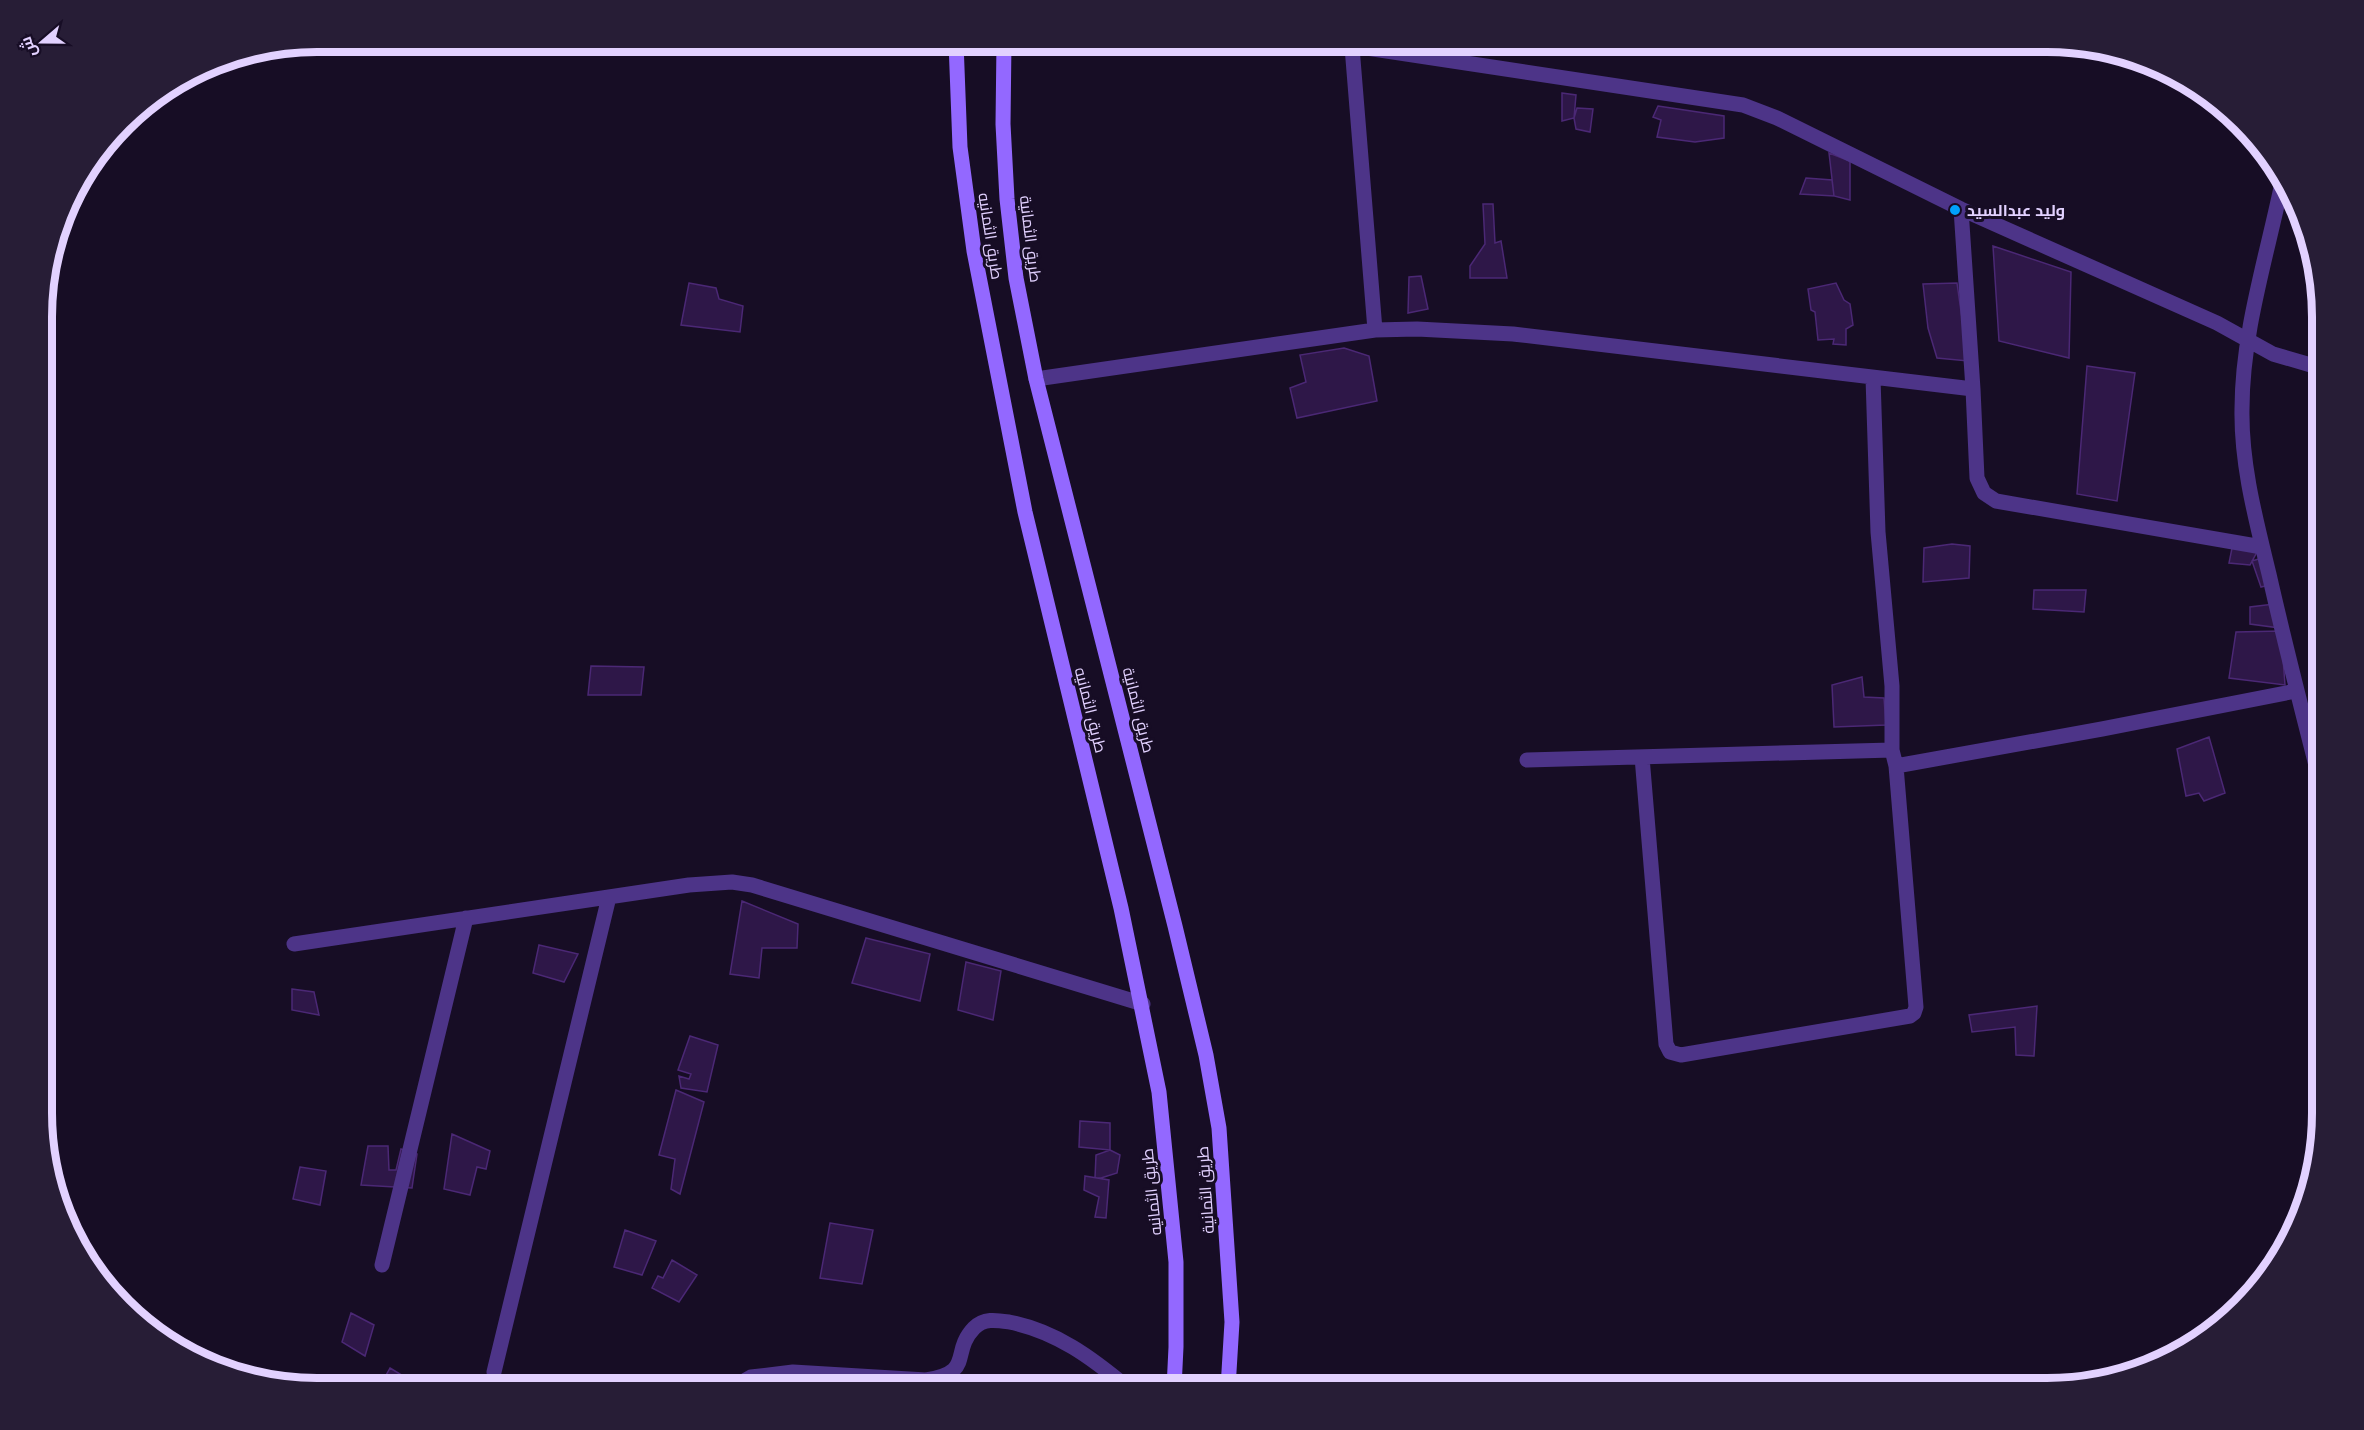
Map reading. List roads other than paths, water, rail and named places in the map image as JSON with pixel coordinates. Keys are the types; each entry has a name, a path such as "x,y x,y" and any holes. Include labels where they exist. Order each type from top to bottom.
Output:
{"street":[{"name":"طريق الثمانيه","path":"956,52 960,147 974,251 1025,512 1143,1004 1159,1092 1176,1262 1174,1378"},
{"name":"طريق الثمانية","path":"1004,52 1003,124 1007,199 1016,278 1036,380 1173,914 1206,1055 1219,1128 1232,1322 1229,1378"},
{"path":"1352,52 1375,330"},
{"path":"1386,52 1736,103 1777,118 1961,209 2217,323 2273,354 2312,365"},
{"path":"2280,192 2248,339 2241,407 2242,444 2262,547 2312,751"},
{"path":"1961,209 1977,478 1984,493 1996,501 2262,547"},
{"path":"1036,380 1375,330 1417,329 1513,334 1973,389"},
{"path":"1642,757 1666,1044 1670,1052 1681,1055 1910,1016 1914,1013 1916,1007 1896,766 1892,750 1892,686 1878,532 1873,378"},
{"path":"1896,766 2057,738 2296,691"},
{"path":"1527,760 1892,750"},
{"path":"294,944 707,882 732,882 752,885 1143,1004"},
{"path":"494,1372 609,897"},
{"path":"382,1265 466,918"},
{"path":"939,1378 946,1377 956,1368 968,1336 975,1328 982,1322 994,1319 1031,1327 1053,1335 1097,1363 1116,1378"},
{"path":"749,1378 793,1372 893,1378"}],"place":[{"name":"وليد عبدالسيد","path":"1955,210"}]}
